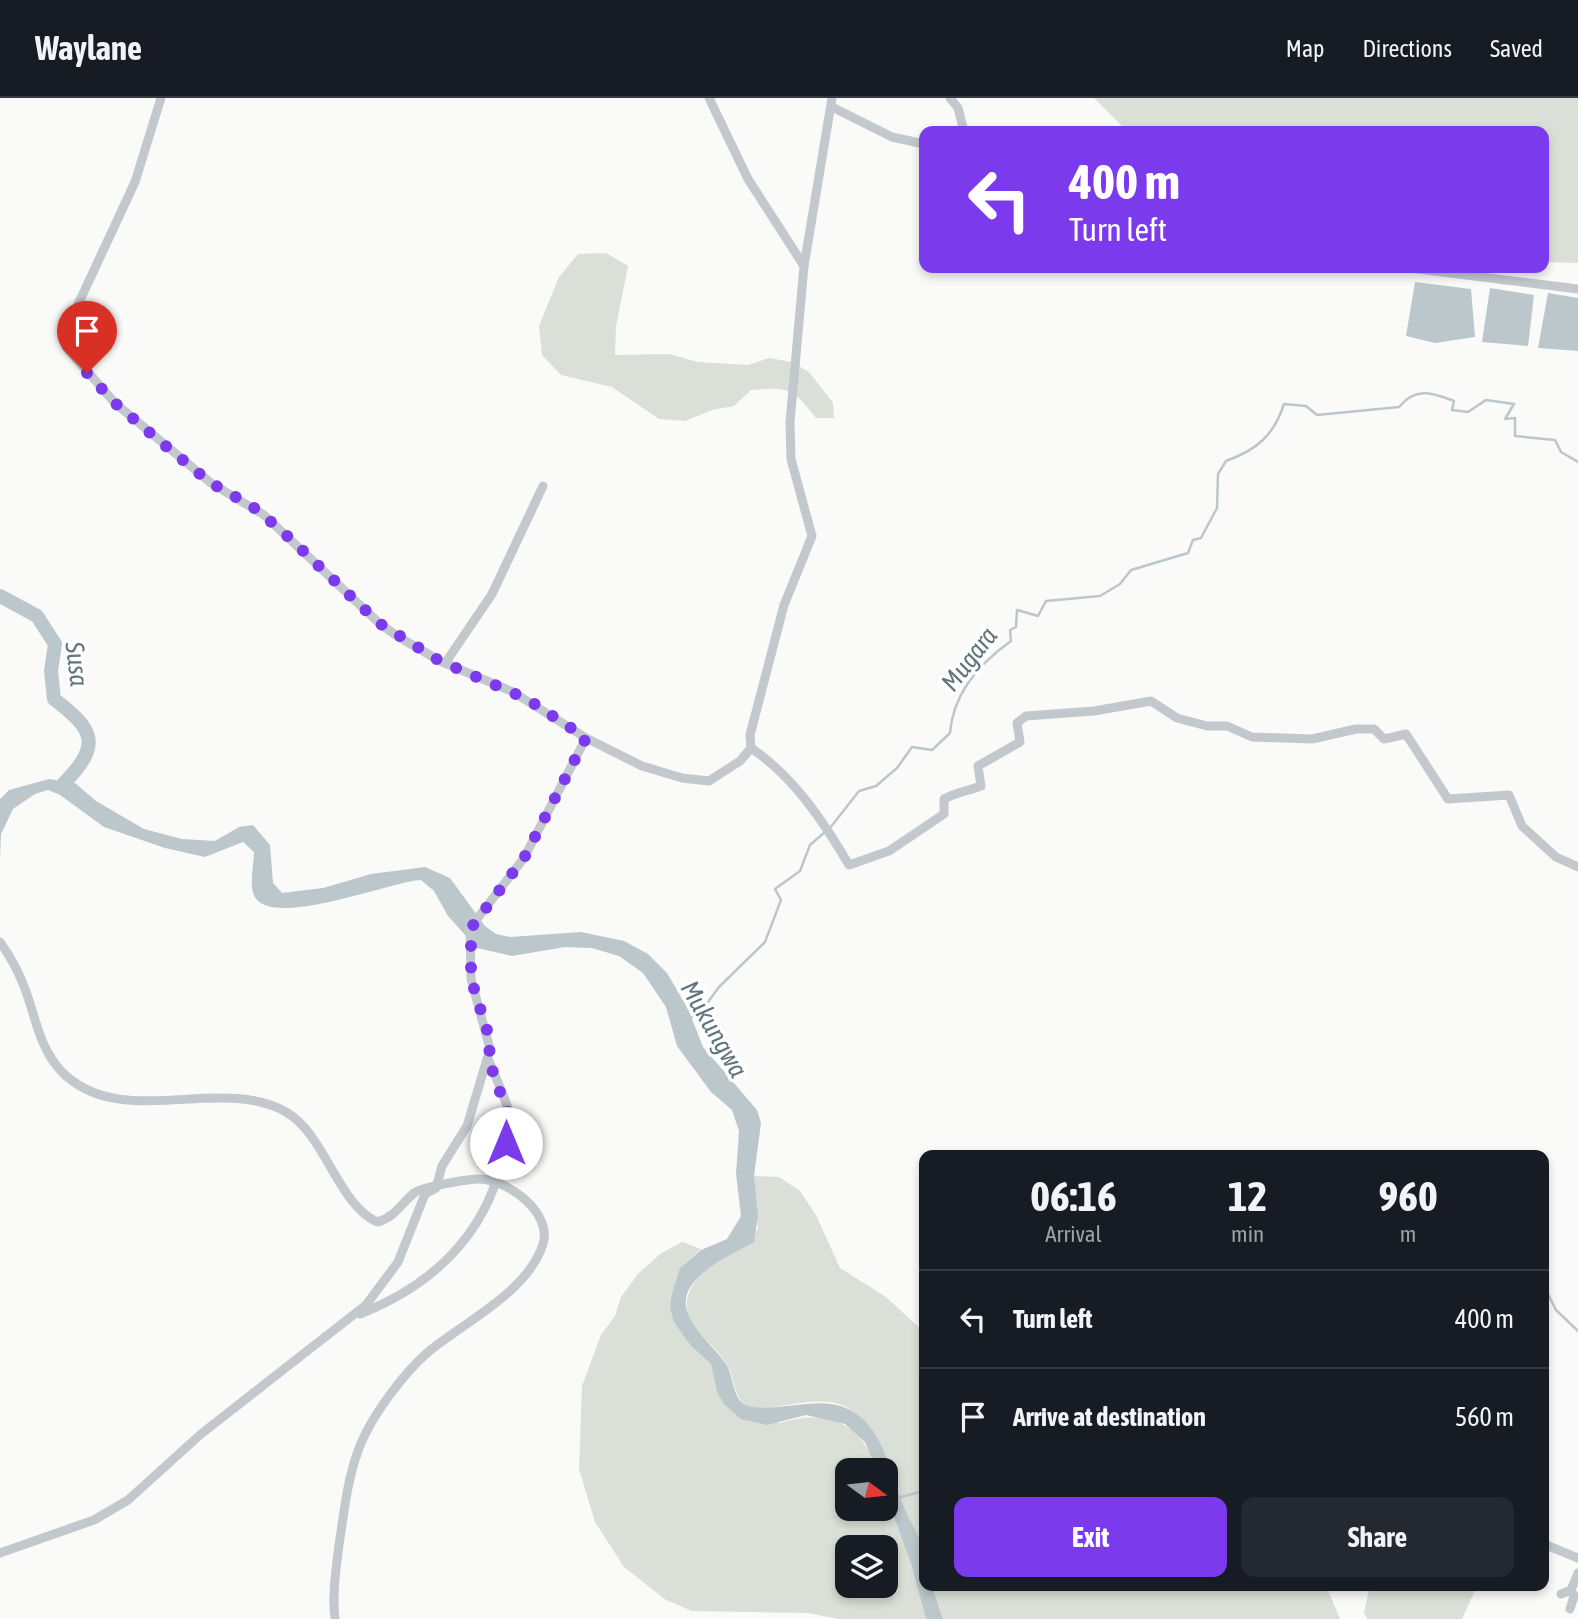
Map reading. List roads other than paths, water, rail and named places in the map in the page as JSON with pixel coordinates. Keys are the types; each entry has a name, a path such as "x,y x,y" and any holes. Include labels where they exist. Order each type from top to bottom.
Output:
{"street":[{"path":"161,98 139,174 68,326 66,347 115,403 211,483 264,515 379,623 446,662 520,695 586,738 642,766 702,781 719,777 751,748"},
{"path":"709,98 748,178 804,266"},
{"path":"950,98 958,108 963,126"},
{"path":"751,748 750,735 782,612 812,536 789,453 804,266 832,102 892,137 919,143"},
{"path":"1449,273 1578,289"},
{"path":"446,662 492,594 543,486"},
{"path":"751,748 771,762 794,786 828,829 849,865 889,851 944,814 944,799 956,792 981,786 978,766 1020,742 1017,723 1026,716 1094,712 1151,701 1177,718 1207,726 1227,726 1252,737 1312,739 1356,729 1374,729 1384,739 1406,734 1448,799 1509,794 1522,826 1556,857 1578,867"},
{"path":"0,1553 94,1520 128,1500 201,1434 366,1305 398,1262 425,1194 436,1188 442,1166 467,1126 488,1058 491,1043 471,979 471,928 524,858 586,738"},
{"path":"0,942 25,988 39,1038 49,1057 63,1073 83,1087 114,1099 246,1100 274,1106 299,1122 353,1199 377,1222 394,1214 416,1192 477,1179 497,1183 533,1205 545,1224 544,1243 533,1263 494,1308 418,1361 363,1439 346,1496 334,1597 335,1619"},
{"path":"348,1318 386,1304 439,1269 485,1215 497,1183 511,1123 488,1058"},
{"path":"1549,1546 1578,1558"},
{"path":"1570,1609 1578,1573"},
{"path":"1562,1594 1574,1594"}],"waterway":[{"name":"Mugara","path":"830,828 859,791 876,786 897,768 912,747 932,750 950,733 956,705 962,693 979,669 1011,641 1010,630 1016,627 1017,610 1038,616 1046,601 1100,596 1120,584 1131,570 1188,553 1193,540 1201,538 1217,508 1218,474 1226,461 1247,452 1263,440 1275,424 1284,404 1306,406 1317,415 1399,407 1412,396 1425,393 1454,401 1452,410 1468,412 1486,400 1514,404 1505,419 1515,418 1515,436 1555,440 1561,452 1578,462"},
{"name":"Susa","path":"0,596 37,616 55,644 51,671 54,699 85,728 88,747 84,758 64,783"},
{"name":"Susa","path":"0,600 4,601"},
{"name":"Mugara","path":"688,1019 700,1013 719,987 765,942 781,900 775,889 800,871 810,845 825,832"},
{"path":"1549,1296 1556,1310 1578,1331"},
{"path":"898,1498 919,1492"}],"water label":[{"name":"Mukungwa","path":"714,1029"}]}
